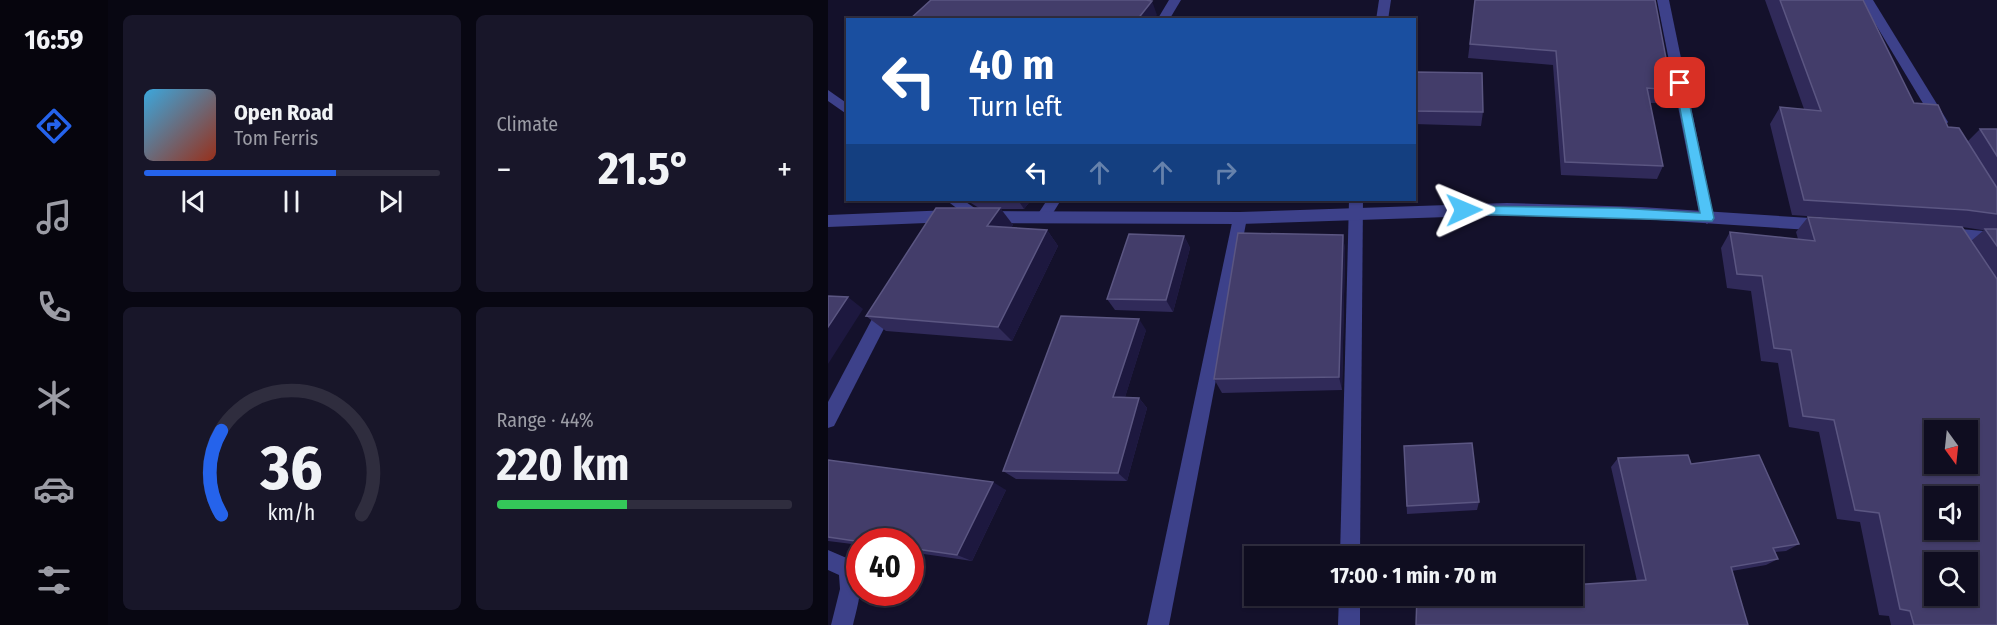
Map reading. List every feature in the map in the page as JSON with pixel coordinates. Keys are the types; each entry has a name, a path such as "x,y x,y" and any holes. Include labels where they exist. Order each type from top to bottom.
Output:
{"street":[{"path":"1164,18 1175,0"},
{"path":"1382,18 1385,0"},
{"path":"1664,0 1707,218"},
{"path":"1867,0 1947,134"},
{"path":"828,94 846,109"},
{"path":"954,201 976,217"},
{"path":"1043,217 1053,201"},
{"path":"1350,546 1355,206"},
{"path":"828,221 935,216 1240,218 1355,206 1507,209 1843,226"},
{"path":"924,236 935,216"},
{"path":"1158,625 1240,218"},
{"path":"1929,233 1997,238"},
{"path":"1950,234 1963,254"},
{"path":"828,420 898,287"},
{"path":"828,560 849,569 851,589 842,625"},
{"path":"1349,625 1350,606"}],"building":[{"path":"931,0 1152,1 1139,18 911,18"},
{"path":"1475,0 1655,0 1672,90 1647,88 1663,166 1565,162 1556,51 1470,44"},
{"path":"1780,0 1863,0 1914,103 1938,105 1948,127 1959,128 1997,188 1997,214 1967,210 1804,200 1780,107 1821,111"},
{"path":"1416,72 1482,73 1483,112 1416,111"},
{"path":"1980,129 1997,129 1997,156"},
{"path":"936,208 1000,208 987,226 1047,230 998,327 866,316"},
{"path":"1808,217 1962,227 1997,279 1997,625 1914,625 1910,611 1900,609 1879,513 1855,510 1834,420 1803,416 1791,350 1774,348 1762,276 1737,274 1730,232 1815,241"},
{"path":"1985,229 1997,229 1997,246"},
{"path":"1238,233 1343,235 1339,377 1214,379"},
{"path":"1129,234 1184,236 1166,300 1107,299"},
{"path":"828,296 848,297 828,327"},
{"path":"1061,316 1139,319 1113,397 1139,398 1118,473 1003,471"},
{"path":"1472,443 1479,502 1407,506 1404,446"},
{"path":"1688,455 1691,464 1759,455 1799,544 1773,548 1778,559 1731,567 1748,625 1416,625 1417,606 1583,606 1583,584 1646,580 1618,458"},
{"path":"828,460 993,482 957,555 924,550 924,528 846,528 846,540 828,537"}],"route":[{"path":"1464,210 1641,213 1707,218 1680,83"}]}
